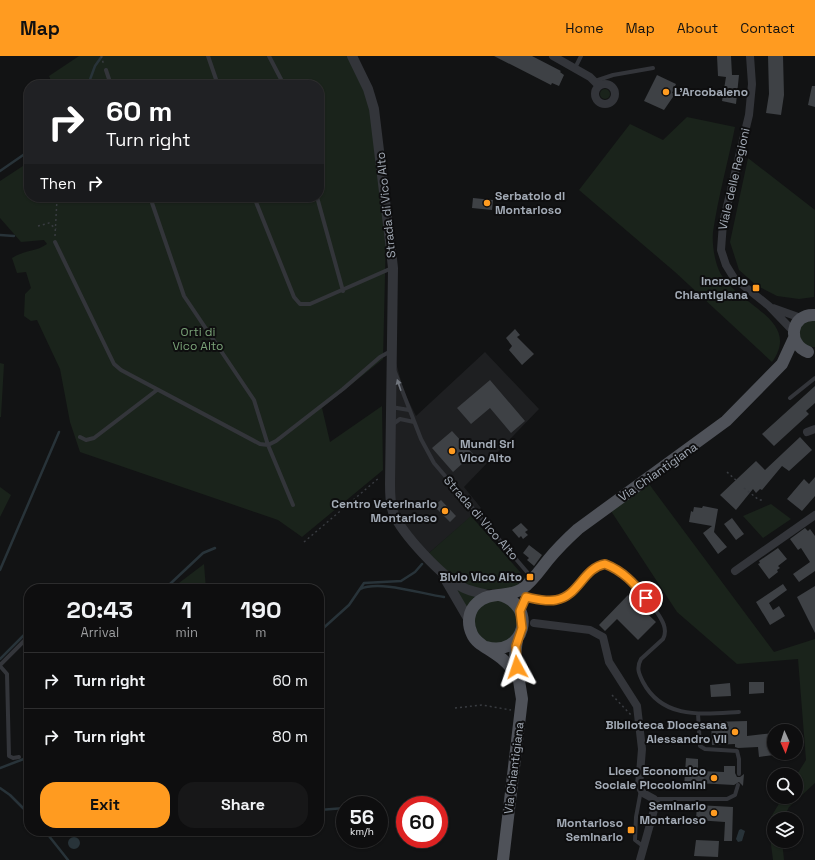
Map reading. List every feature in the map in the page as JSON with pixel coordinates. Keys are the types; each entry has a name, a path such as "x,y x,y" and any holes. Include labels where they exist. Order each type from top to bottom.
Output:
{"main road":[{"path":"801,318 807,315 815,315"},
{"name":"Via Chiantigiana","path":"782,364 794,335 795,327 801,318"},
{"name":"Via Chiantigiana","path":"794,335 799,347 812,352"},
{"name":"Via Chiantigiana","path":"469,620 471,612 476,604 482,599 494,595 518,591 530,576 570,536 721,426 746,403 782,364 797,356 812,352"},
{"name":"Via Chiantigiana","path":"503,860 522,691 518,676 515,652 517,639 522,628 520,611 526,597 530,576"},
{"path":"494,595 507,597 515,603 520,611"},
{"path":"469,620 472,636 507,663 518,676"},
{"path":"484,646 493,649 502,648 510,645 517,639"}],"street":[{"name":"Strada di Vico Alto","path":"352,56 368,89 374,109 388,211 393,268 390,470 391,500 398,522 442,572 464,588 494,595"},
{"path":"553,56 575,68 597,84"},
{"name":"Viale delle Regioni","path":"750,56 752,84 749,115 723,223 721,246 726,265 731,274 769,306 794,335"},
{"name":"Viale delle Regioni","path":"769,306 801,318"},
{"path":"735,571 815,515"},
{"name":"Strada di Vico Alto","path":"442,572 469,620"},
{"path":"534,623 590,630 603,636 609,662 636,704 640,723 642,755 639,782 641,790 644,794 654,799 656,807 640,860"}],"lane":[{"path":"208,56 216,80"},
{"path":"269,56 281,80"},
{"path":"575,68 581,56"},
{"path":"597,84 613,75 653,68"},
{"path":"106,70 109,80"},
{"path":"152,202 184,296 248,390 257,407 268,445 293,505"},
{"path":"256,202 295,300 300,304 307,305 343,291 393,268"},
{"path":"318,202 343,291"},
{"path":"55,242 114,364 121,370 157,390 249,439 268,445 276,441 343,389 380,357 391,356"},
{"name":"Strada di Vico Alto","path":"391,356 409,410 423,444 438,469 530,576"},
{"path":"790,398 815,378"},
{"path":"80,437 86,440 94,438 157,390"},
{"path":"391,406 409,410"},
{"path":"391,426 400,419 414,422"},
{"path":"526,597 558,600 574,590 592,569 599,565 605,564 619,570 638,588 654,608 665,627 663,639 638,663 638,671 654,698 668,708 681,712 698,714 739,712"},
{"path":"19,757 13,758 9,756 7,674 0,665 24,641"},
{"path":"698,714 700,746 705,749 737,751 739,758 739,774"},
{"path":"654,799 727,799 735,795 738,785"},
{"path":"641,790 636,817 634,840 644,847"}],"path":[{"path":"101,56 106,70"},
{"path":"55,242 57,202"},
{"path":"38,226 49,223 56,229"},
{"path":"304,542 370,485 390,470"},
{"path":"727,472 736,481"},
{"path":"744,488 759,500 764,500"},
{"path":"612,695 624,709 640,723"},
{"path":"455,708 482,705 520,712"}],"shaded area":[{"path":"485,352 539,409 464,487 481,508 429,553 406,527 399,515 395,500 395,359 404,392 416,416"},
{"path":"741,829 745,831 742,841 738,842 736,839 739,830"},
{"path":"76,837 79,838 79,848 72,849 69,848 68,841 69,838"}],"green space":[{"name":"Orti di Vico Alto","path":"79,56 348,56 363,86 370,110 386,234 383,359 322,408 330,442 382,406 383,470 302,537 278,520 80,452 70,422 60,369 37,320 31,321 24,316 25,294 31,288 26,272 17,273 12,258 16,255 43,247 47,244 44,240 21,242 0,218 0,181 24,165 24,202 324,202 324,80 51,80 49,76"},
{"path":"603,89 607,89 610,94 607,99 603,99 600,96 600,92"},
{"path":"687,117 735,127 713,232 715,259 725,281 736,292 762,312 772,322 779,334 779,347 772,362 675,272 579,190 630,124 663,140"},
{"path":"748,158 815,210 814,297 799,299 777,296 756,285 739,270 730,242"},
{"path":"815,318 815,347 809,347 801,342 799,328 801,324"},
{"path":"0,363 4,364 1,417 0,417"},
{"path":"649,484 774,652 815,639 815,783 803,794 803,768 801,768 806,760 798,659 737,664 677,612 611,511"},
{"path":"0,487 11,495 0,517"},
{"path":"771,504 791,519 763,538 743,516"},
{"path":"471,516 527,580 514,588 478,590 452,577 429,553"},
{"path":"204,564 206,584 178,584"},
{"path":"453,583 477,596 466,610"},
{"path":"496,600 508,604 514,610 518,622 514,634 508,640 496,644 484,640 478,634 474,622 478,610 484,604"},
{"path":"779,804 792,804 786,812 774,812"},
{"path":"771,848 783,848 784,860 773,860"}],"building":[{"path":"494,56 532,56 561,71 560,72 564,75 559,86 552,83 551,85"},
{"path":"717,56 731,56 732,75 739,75 736,104 722,101 726,77 718,76"},
{"path":"768,56 783,56 784,95 781,115 766,113 769,94"},
{"name":"L'Arcobaleno","path":"657,75 676,84 672,93 675,94 664,110 644,101"},
{"path":"812,86 815,86 815,107 808,105"},
{"name":"Serbatoio di Montarioso","path":"473,198 493,200 492,210 472,208"},
{"path":"515,329 520,335 517,337 534,354 522,365 509,350 512,346 506,338"},
{"path":"490,380 525,421 511,433 490,408 471,424 457,408"},
{"path":"815,386 815,403 806,411 809,414 774,446 762,434"},
{"name":"Mundi Srl Vico Alto","path":"452,431 473,454 453,472 432,448"},
{"path":"800,437 812,450 789,471 782,466 762,490 760,489 756,493 753,489 736,510 720,495 756,461 765,470"},
{"path":"815,477 815,496 802,511 787,499 804,479 809,484"},
{"name":"Centro Veterinario Montarioso","path":"441,500 456,516 450,522 434,506"},
{"path":"703,506 718,509 714,532 727,547 718,554 703,533 712,526 689,522 691,511 693,512 694,507 702,508"},
{"path":"732,518 744,534 736,540 724,524"},
{"path":"521,523 528,530 525,532 528,535 523,539 521,536 519,538 512,530"},
{"path":"805,528 808,531 810,529 815,536 815,571 799,582 793,574 810,562 801,548 798,550 790,539"},
{"path":"529,545 542,555 534,566 527,560 529,558 523,553"},
{"path":"778,548 787,559 778,566 780,568 777,570 778,572 769,579 758,564 760,563 759,561"},
{"path":"783,584 787,590 769,603 773,610 779,606 785,616 770,625 756,602"},
{"path":"815,586 815,633 797,597"},
{"path":"628,595 656,622 638,640 617,619 605,631 599,625"},
{"path":"749,682 764,682 764,693 749,694"},
{"path":"730,683 731,696 711,697 710,685"},
{"path":"747,721 747,736 767,734 767,756 759,757 758,747 738,748 735,747 735,744 712,745 711,722"},
{"name":"Liceo Economico Sociale Piccolomini","path":"686,758 698,759 698,771 724,772 724,766 735,766 735,773 737,777 744,774 743,786 739,782 734,785 697,783 696,789 684,788"},
{"path":"697,805 733,807 732,841 724,841 725,822 696,820"},
{"path":"696,840 719,841 718,857 694,856"}],"waterway":[{"path":"90,80 95,66 102,56"},
{"path":"0,171 24,154"},
{"path":"0,235 14,236"},
{"path":"0,570 59,432"},
{"path":"170,584 203,553 215,548"},
{"path":"324,628 349,605 364,583 401,581 415,572 422,564"},
{"path":"360,589 378,586 401,588 444,597"},
{"path":"0,659 24,635"},
{"path":"0,768 24,759"},
{"path":"0,788 10,795 24,809"},
{"path":"324,810 336,809"},
{"path":"49,836 68,860"}],"place":[{"name":"L'Arcobaleno","path":"666,92"},
{"name":"Serbatoio di Montarioso","path":"487,203"},
{"name":"Incrocio Chiantigiana","path":"756,288"},
{"name":"Mundi Srl Vico Alto","path":"452,451"},
{"name":"Centro Veterinario Montarioso","path":"445,511"},
{"name":"Bivio Vico Alto","path":"530,577"},
{"name":"Biblioteca Diocesana Alessandro VII","path":"735,732"},
{"name":"Liceo Economico Sociale Piccolomini","path":"714,778"},
{"name":"Seminario Montarioso","path":"714,813"},
{"name":"Montarioso Seminario","path":"631,830"}],"route":[{"path":"517,667 515,652 517,639 523,622 520,611 526,597 558,600 569,595 592,569 599,565 605,564 619,570 630,579 646,598"}]}
